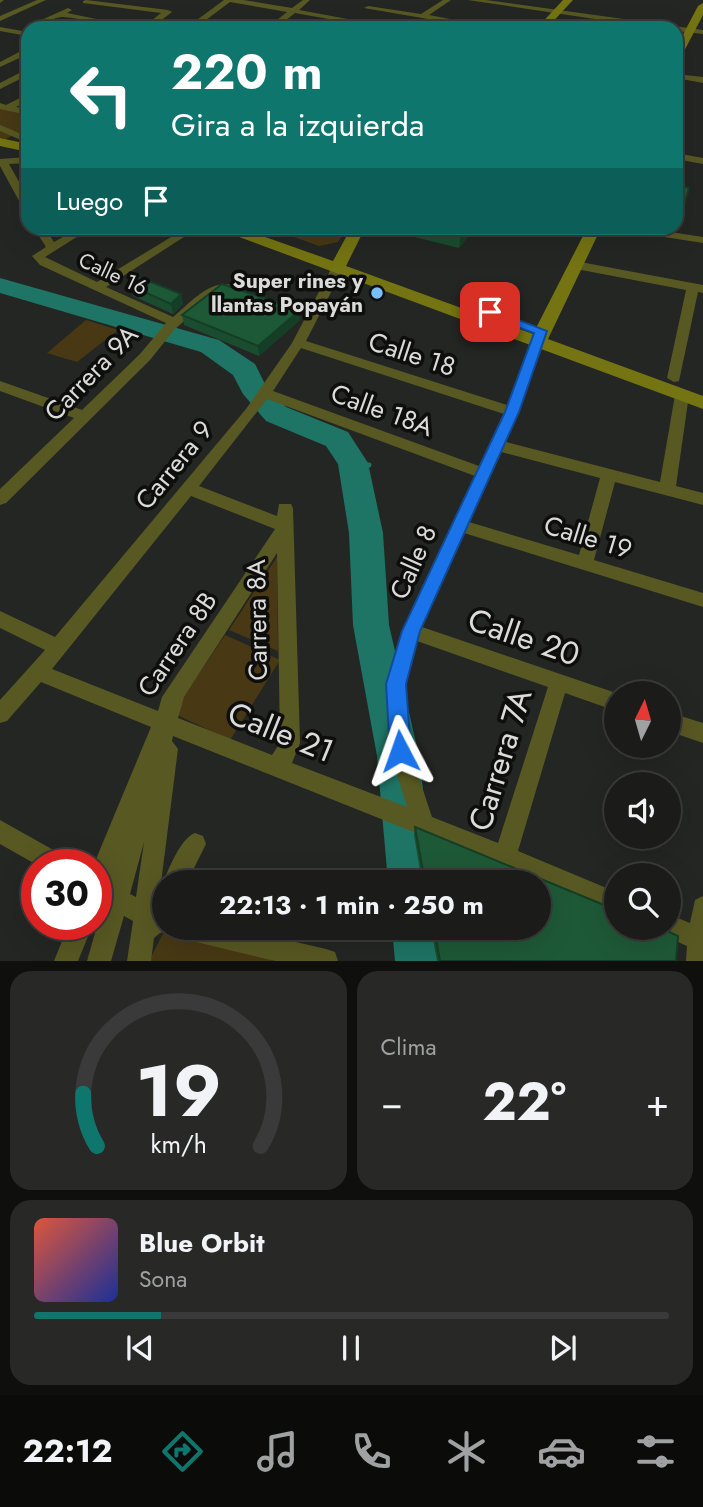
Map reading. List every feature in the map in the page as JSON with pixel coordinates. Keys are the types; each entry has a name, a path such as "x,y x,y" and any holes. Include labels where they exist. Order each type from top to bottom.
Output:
{"main road":[{"path":"548,21 568,0"},
{"path":"683,42 703,6"},
{"path":"250,235 340,263 539,336 703,403"},
{"path":"277,235 340,263"},
{"name":"Carrera 9","path":"340,263 354,235"},
{"path":"539,336 590,235"},
{"path":"539,336 703,389"}],"street":[{"path":"0,19 43,0"},
{"path":"152,10 167,0"},
{"path":"200,21 229,0 344,21"},
{"path":"280,21 307,0"},
{"path":"360,21 377,0"},
{"path":"362,21 388,0"},
{"path":"423,16 447,0"},
{"path":"477,0 622,21"},
{"path":"520,7 526,0"},
{"path":"0,1 27,8"},
{"path":"47,21 87,1 168,12 156,21"},
{"path":"494,11 502,4"},
{"path":"369,8 454,21"},
{"path":"60,14 92,21"},
{"path":"483,21 486,18"},
{"path":"0,19 21,27"},
{"path":"0,29 17,32"},
{"path":"683,29 703,32"},
{"path":"0,40 21,31"},
{"path":"0,66 21,55"},
{"path":"0,66 21,72"},
{"path":"0,86 21,77"},
{"path":"683,77 703,80"},
{"path":"4,107 21,100"},
{"path":"0,128 11,147 21,181"},
{"path":"683,157 703,160"},
{"name":"Calle 16","path":"44,235 51,246 38,256 44,262 172,325"},
{"path":"51,246 72,235"},
{"path":"96,288 182,235"},
{"path":"670,235 703,240"},
{"name":"Carrera 9","path":"0,714 58,648 251,412 298,343 305,314 340,263"},
{"path":"575,265 698,288 674,378"},
{"name":"Carrera 9A","path":"3,492 145,357 172,325 211,291 221,288 246,293"},
{"name":"Calle 8","path":"416,821 400,751 396,684 411,631 512,412 539,336"},
{"name":"Calle 18","path":"298,343 512,412"},
{"path":"0,386 84,416"},
{"name":"Calle 18A","path":"265,393 482,473"},
{"path":"667,489 682,395"},
{"path":"496,445 703,499"},
{"path":"585,564 609,475"},
{"path":"190,489 285,517"},
{"name":"Carrera 8B","path":"158,720 285,517"},
{"name":"Carrera 8A","path":"274,766 283,760 290,743 285,517"},
{"name":"Calle 19","path":"458,525 703,600"},
{"path":"0,619 58,648"},
{"name":"Calle 20","path":"411,631 604,698"},
{"name":"Calle 21","path":"38,672 130,711 416,821 604,899"},
{"name":"Carrera 7A","path":"505,857 559,682"},
{"path":"112,849 175,694"},
{"path":"99,961 175,694"},
{"path":"139,961 175,694"},
{"path":"681,725 703,733"},
{"path":"0,831 31,849"},
{"path":"181,870 195,844"},
{"path":"112,894 152,910"},
{"path":"681,935 700,947 703,908"},
{"path":"133,961 152,929"},
{"path":"66,961 75,940"},
{"path":"237,940 318,960"}],"shaded area":[{"path":"0,107 21,112 21,131 6,139 0,138"},
{"path":"288,235 342,235 338,242 319,246"},
{"path":"86,320 118,330 77,362 47,353"},
{"path":"277,557 278,651 229,630"},
{"path":"225,635 280,660 230,740 173,713"},
{"path":"160,940 212,940 274,961 149,961"}],"building":[{"path":"683,187 689,188 683,209"},
{"path":"136,276 181,294 171,304 131,286"},
{"path":"222,284 300,310 258,346 182,315"},
{"path":"415,827 519,870 423,870"},
{"path":"551,883 604,905 604,940 678,940 676,961 440,961 436,940 551,940"}],"waterway":[{"path":"0,285 210,346 245,370 253,388 276,414 337,439 353,463 366,533 371,625 398,756 410,870"},
{"path":"353,463 369,465"},
{"path":"417,940 420,961"}],"place":[{"name":"Super rines y llantas Popayán","path":"377,293"}],"route":[{"path":"400,751 396,684 411,631 512,412 541,331 490,312"}]}
